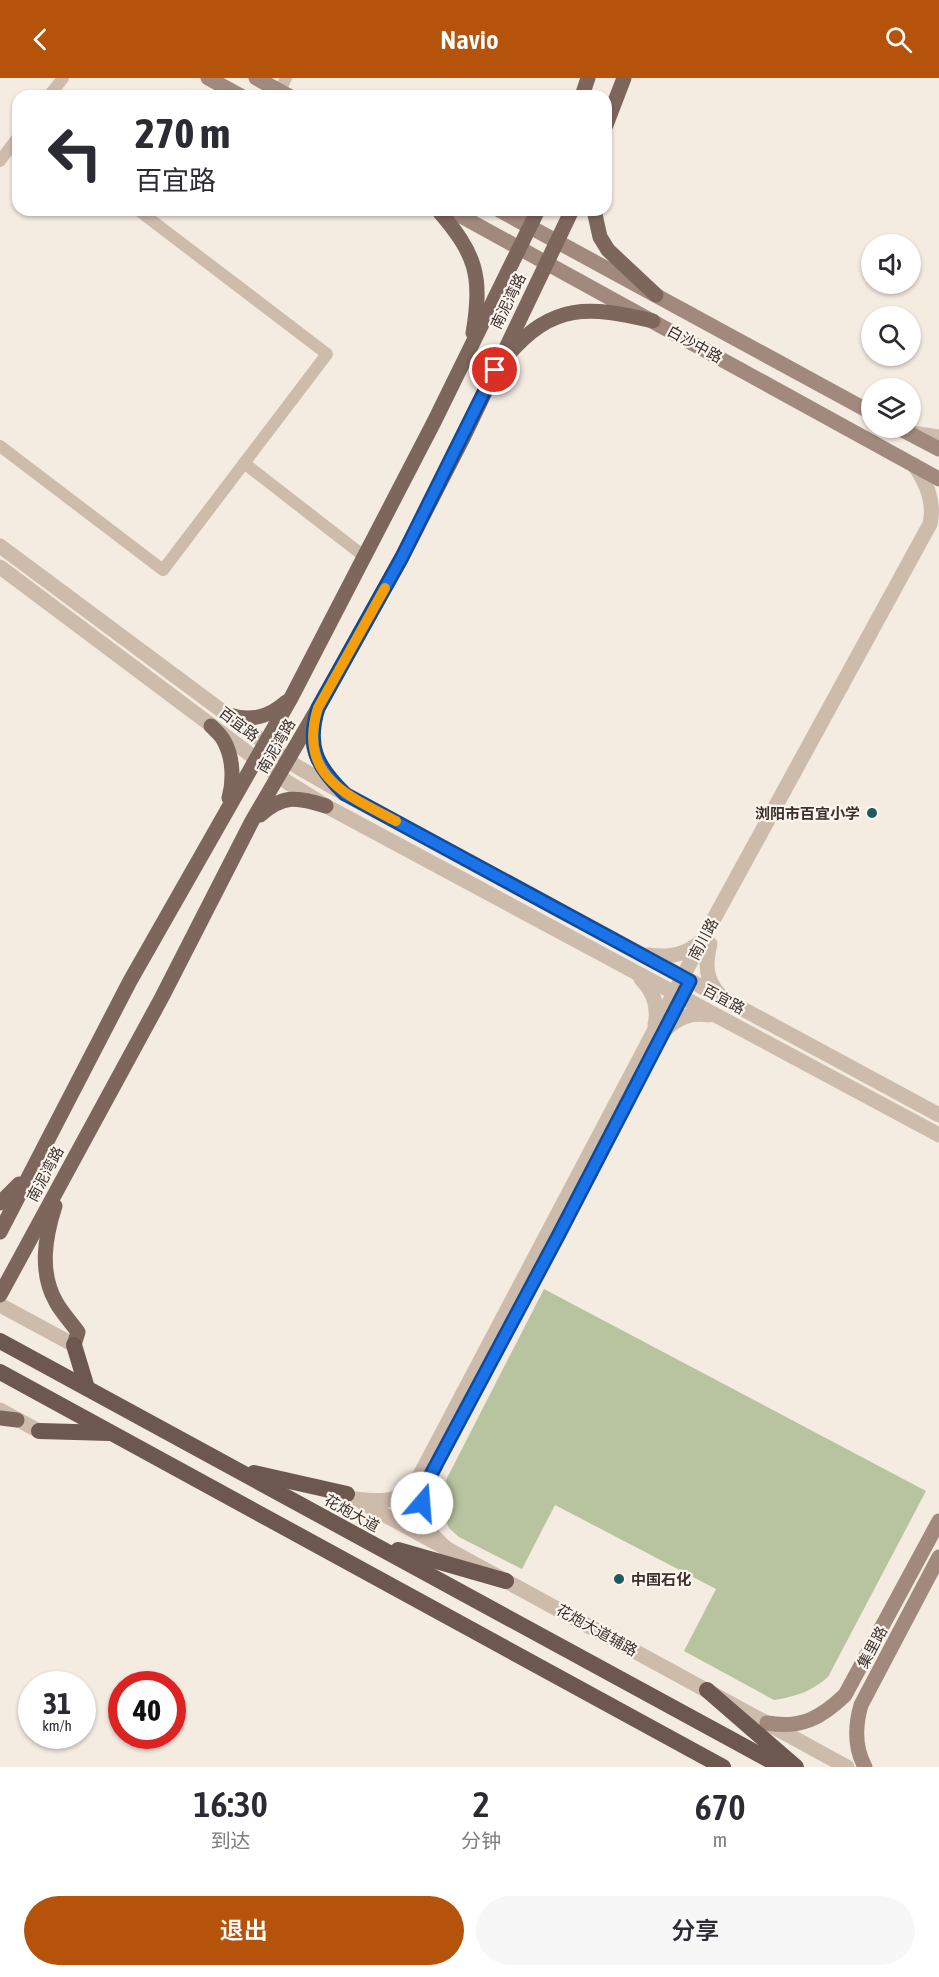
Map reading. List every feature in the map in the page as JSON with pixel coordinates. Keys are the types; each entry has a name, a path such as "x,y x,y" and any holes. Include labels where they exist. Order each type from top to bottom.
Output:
{"highway":[{"name":"花炮大道","path":"0,1341 782,1767"},
{"path":"74,1345 87,1388"},
{"path":"0,1372 723,1767"},
{"path":"39,1431 113,1433"},
{"path":"235,1469 352,1496"},
{"path":"367,1541 506,1581"},
{"path":"707,1690 796,1767"}],"main road":[{"path":"208,78 230,90"},
{"path":"255,78 285,88"},
{"path":"612,109 624,78"},
{"path":"443,216 459,235 475,267 477,301 469,351"},
{"name":"白沙中路","path":"461,216 939,479"},
{"name":"白沙中路","path":"511,216 861,407"},
{"name":"南泥湾路","path":"0,1232 130,981 291,698 365,557 535,216"},
{"name":"南泥湾路","path":"0,1294 162,997 250,826 402,557 569,216"},
{"path":"595,216 600,237 608,250 656,295"},
{"path":"495,370 532,331 560,315 594,310 653,321"},
{"path":"917,438 939,450"},
{"path":"229,715 239,718 261,718 291,698"},
{"path":"318,708 313,736 316,757 326,775 345,794"},
{"path":"211,726 224,741 231,765 230,794 224,813"},
{"path":"250,826 260,815 282,800 293,798 326,806"},
{"path":"0,1203 33,1168"},
{"path":"62,1180 51,1219 45,1262 48,1284 56,1302 78,1332 74,1345"},
{"path":"0,1418 17,1420"},
{"name":"集里路","path":"767,1723 782,1726 808,1721 822,1715 845,1695 939,1521"},
{"name":"集里路","path":"865,1767 857,1746 857,1718 861,1705 939,1557"}],"street":[{"path":"54,90 63,78"},
{"path":"0,161 12,145"},
{"path":"0,446 164,570 327,354 146,216"},
{"path":"921,434 939,437"},
{"path":"244,463 365,557"},
{"name":"南川路","path":"352,1496 370,1501 392,1499 414,1486 930,524 931,498 924,480 914,465"},
{"name":"南川路","path":"707,940 939,527"},
{"name":"百宜路","path":"0,546 288,760 345,794 939,1115"},
{"name":"百宜路","path":"0,567 255,759 326,806 939,1135"},
{"path":"639,953 661,957 673,956 684,953 707,940"},
{"path":"707,940 708,976 711,985 724,999"},
{"path":"635,972 655,1000 659,1032 689,1015 715,1016"},
{"name":"南川路","path":"446,1548 429,1531 423,1514 422,1503 428,1480 558,1236 659,1032"},
{"path":"0,1305 74,1345"},
{"path":"0,1410 39,1431"},
{"name":"花炮大道辅路","path":"352,1496 847,1767"}],"green space":[{"path":"544,1289 926,1491 828,1677 822,1682 803,1693 774,1700 684,1651 716,1589 555,1505 522,1569 459,1537 449,1528 443,1515 441,1501 447,1478"}],"slow traffic":[{"path":"385,588 318,708 313,736 316,757 326,775 345,794 396,821"}],"place":[{"name":"浏阳市百宜小学","path":"872,813"},
{"name":"中国石化","path":"619,1579"}],"route":[{"path":"422,1503 428,1480 690,981 345,794 326,775 316,757 313,736 318,708 402,557 495,370"}]}
